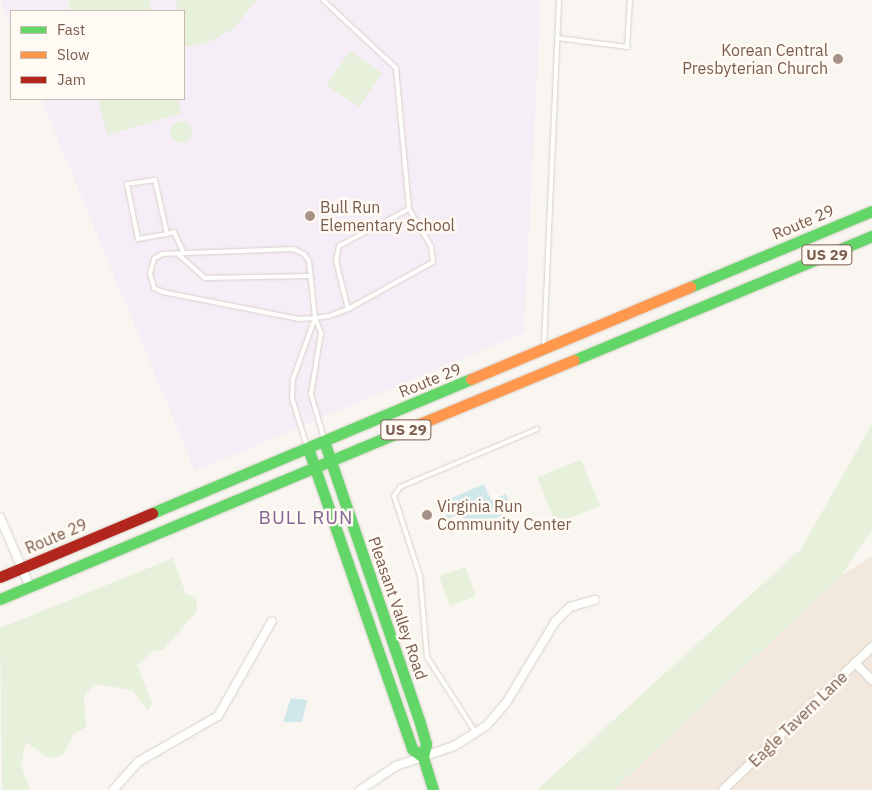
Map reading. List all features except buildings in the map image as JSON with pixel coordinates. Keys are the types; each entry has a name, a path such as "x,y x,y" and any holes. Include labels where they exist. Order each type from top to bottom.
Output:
{"main road":[{"name":"Route 29","path":"0,577 544,351 872,211"},
{"name":"US 29","path":"0,599 872,236"},
{"name":"Pleasant Valley Road","path":"324,441 420,723 426,744 423,757 433,790"},
{"name":"Pleasant Valley Road","path":"308,448 313,468 412,749 423,757"}],"street":[{"path":"0,517 30,587"},
{"path":"360,790 381,774 476,734 506,703 555,622 570,607 596,600"},
{"path":"113,790 138,762 218,716 272,621"},
{"name":"Eagle Tavern Lane","path":"723,790 872,648"},
{"path":"855,663 872,680"}],"lane":[{"path":"323,0 396,68 409,209 431,246 433,262 348,309 315,318 299,319 154,288 150,274 154,259 184,253 293,250 309,261 315,318 321,350 312,403 324,441"},
{"path":"544,351 559,0"},
{"path":"557,38 627,47 630,0"},
{"path":"167,234 155,180 127,184 138,239 167,234 174,232 184,253"},
{"path":"348,309 336,261 339,246 409,209"},
{"path":"178,254 205,278 311,276"},
{"path":"308,448 292,389 315,318"},
{"path":"476,734 427,657 420,576 394,496 400,487 538,429"}],"shaded area":[{"name":"Bull Run Elementary School","path":"0,0 541,0 524,333 195,471 41,100 185,100 185,10 10,10 10,25"},
{"path":"872,556 872,790 613,790 841,576"}],"green space":[{"path":"68,0 149,0 152,10 71,10"},
{"path":"176,0 257,0 233,29 207,43 185,47 185,10 178,10"},
{"path":"350,51 382,73 359,107 326,85"},
{"path":"97,100 177,100 182,113 108,135"},
{"path":"181,121 189,124 192,132 189,140 181,143 173,140 170,132 173,124"},
{"path":"872,424 872,530 841,576 613,790 537,790 801,549"},
{"path":"581,460 600,506 556,524 537,477"},
{"path":"173,558 186,594 196,598 197,611 163,650 153,651 137,665 152,703 148,711 132,690 95,684 84,697 86,727 74,734 62,756 48,758 26,742 21,765 30,790 2,790 0,628"},
{"path":"465,567 476,596 450,606 439,576"}],"water":[{"path":"484,484 491,500 506,494 513,511 468,530 461,513 447,519 440,503"},
{"path":"291,698 307,700 302,722 283,722"}],"traffic: fast":[{"path":"690,287 872,211"},
{"path":"574,360 872,236"},
{"path":"152,513 471,379"},
{"path":"0,599 412,427"},
{"path":"324,441 420,723 426,744 423,757 433,790"},
{"path":"308,448 412,749 423,757"}],"traffic: slow":[{"path":"471,379 690,287"},
{"path":"412,427 574,360"}],"traffic: jam":[{"path":"0,577 152,513"}],"place":[{"name":"Korean Central Presbyterian Church","path":"838,59"},
{"name":"Bull Run Elementary School","path":"310,216"},
{"name":"Virginia Run Community Center","path":"427,515"}],"district":[{"name":"BULL RUN","path":"306,518"}]}
